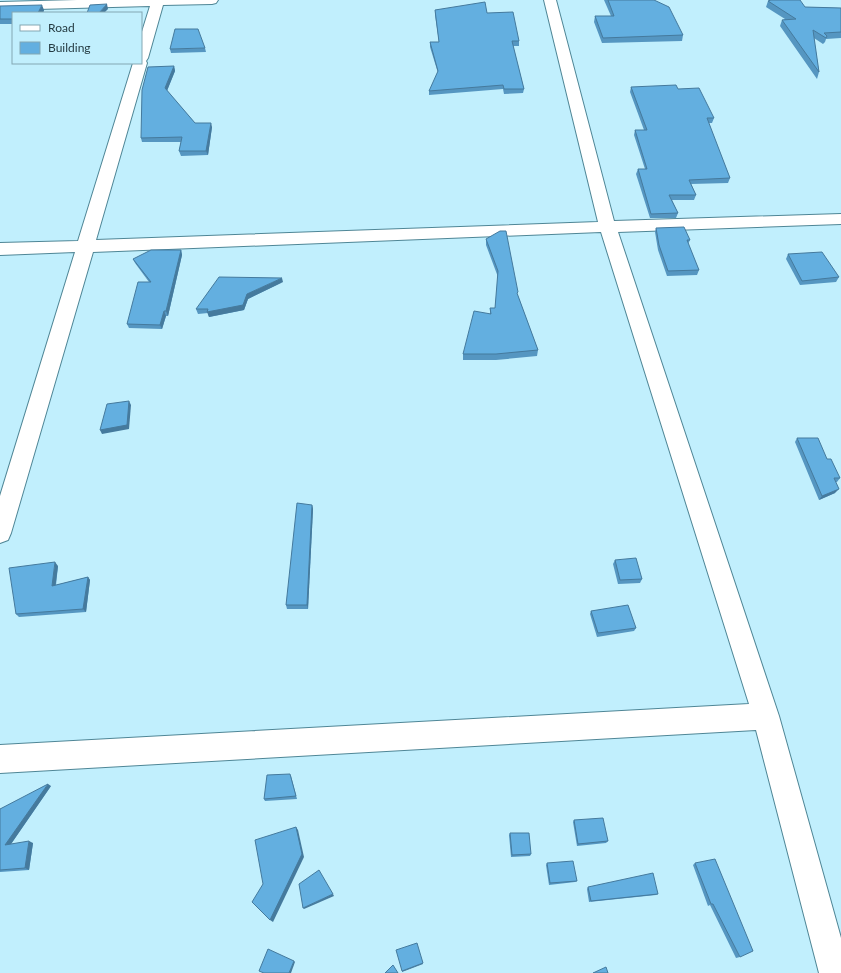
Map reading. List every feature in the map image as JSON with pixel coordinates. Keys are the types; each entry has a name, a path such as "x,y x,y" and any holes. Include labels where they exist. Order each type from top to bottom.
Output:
{"street":[{"path":"0,6 212,0"},
{"path":"550,0 608,225 766,716 835,973"},
{"path":"142,55 158,1"},
{"path":"0,533 140,64"},
{"path":"0,248 85,246 608,225 841,219"},
{"path":"0,759 766,716"}],"building":[{"path":"608,0 654,0 669,7 683,35 603,38 595,16 614,16"},
{"path":"800,0 805,7 841,8 841,32 824,33 827,36 826,38 813,30 819,72 782,20 796,19 768,1"},
{"path":"485,2 487,13 513,12 519,41 512,41 524,89 504,89 503,85 429,91 438,71 430,42 439,42 435,10"},
{"path":"107,4 100,12 87,12 90,5"},
{"path":"42,5 38,12 12,12 12,19 0,19 0,6"},
{"path":"175,29 198,29 205,48 170,49"},
{"path":"174,66 165,88 195,123 211,123 206,151 179,151 182,137 141,138 142,90 148,67"},
{"path":"676,85 678,89 699,88 714,118 707,118 730,178 689,180 696,195 669,195 678,213 651,214 638,169 647,169 635,130 647,130 631,87"},
{"path":"684,227 690,240 687,240 699,270 668,271 659,245 656,228"},
{"path":"500,231 506,231 517,293 538,350 496,354 463,354 474,311 491,314 490,308 495,308 498,271 486,239"},
{"path":"151,250 181,250 166,311 164,311 160,325 127,324 138,282 151,282 133,259"},
{"path":"822,252 839,277 802,281 788,254"},
{"path":"219,277 282,278 247,294 243,305 207,312 208,309 196,309"},
{"path":"129,401 127,425 100,430 107,404"},
{"path":"797,438 818,438 827,459 831,459 840,478 834,478 839,489 822,496"},
{"path":"297,503 312,505 307,605 286,605"},
{"path":"636,558 642,579 620,580 615,560"},
{"path":"55,562 52,586 88,577 83,609 16,614 9,568"},
{"path":"628,605 636,628 598,633 591,611"},
{"path":"290,774 296,796 264,799 267,775"},
{"path":"48,784 5,845 29,841 25,868 0,870 0,809"},
{"path":"603,818 608,841 578,844 574,820"},
{"path":"296,827 302,854 270,920 252,902 263,884 255,840"},
{"path":"510,833 529,833 531,854 512,855"},
{"path":"715,859 753,951 740,957 713,904 711,904 695,863"},
{"path":"573,861 577,881 550,883 547,863"},
{"path":"319,870 333,894 303,908 299,884"},
{"path":"653,873 658,894 591,901 588,887"},
{"path":"417,943 423,963 402,971 396,950"},
{"path":"268,949 294,961 289,973 264,973 259,971"},
{"path":"393,965 398,973 385,973"},
{"path":"606,967 608,973 593,973"}]}
